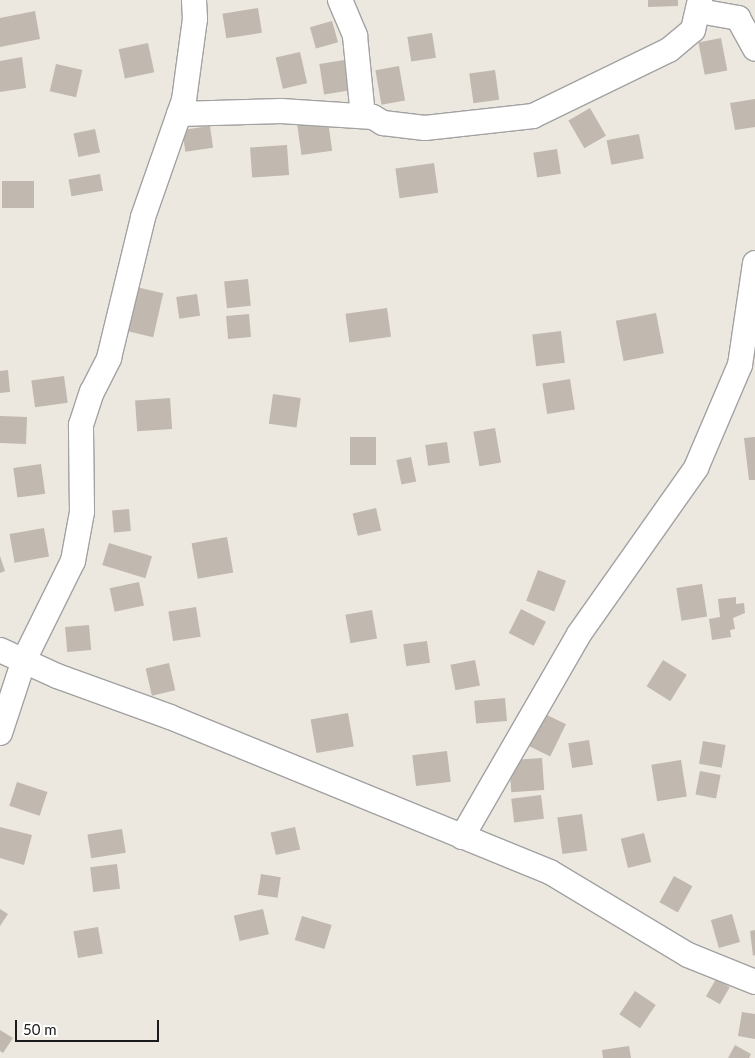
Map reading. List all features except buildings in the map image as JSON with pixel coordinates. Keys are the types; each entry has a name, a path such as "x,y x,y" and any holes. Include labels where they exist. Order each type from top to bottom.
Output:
{"street":[{"path":"0,733 24,660 73,561 82,512 81,425 92,392 109,358 143,217 184,100 194,28 194,0"},
{"path":"340,0 355,36 363,116"},
{"path":"179,114 281,111 373,116 384,123 425,128 533,116 669,50 693,30 700,6 738,18 755,49"},
{"path":"462,837 578,634 696,468 740,364 755,263"},
{"path":"0,650 550,872 688,955 755,982"}]}
